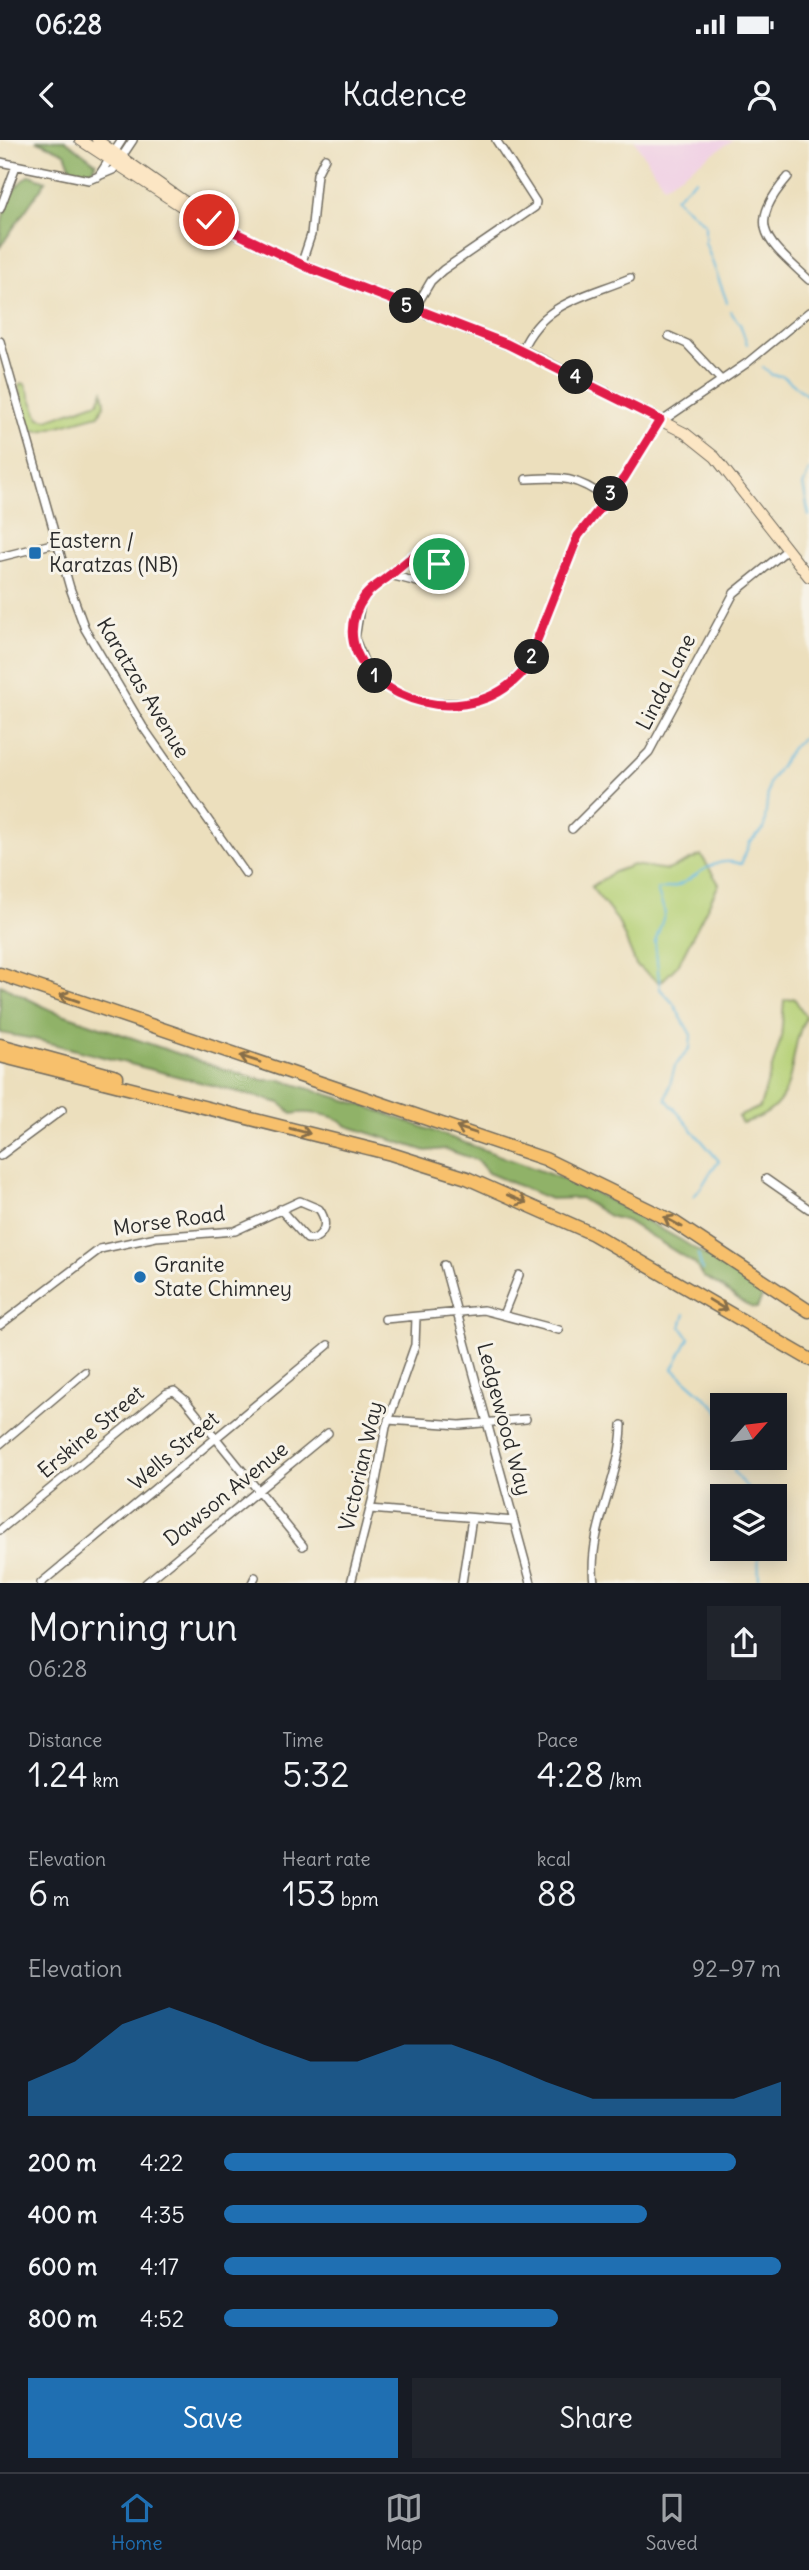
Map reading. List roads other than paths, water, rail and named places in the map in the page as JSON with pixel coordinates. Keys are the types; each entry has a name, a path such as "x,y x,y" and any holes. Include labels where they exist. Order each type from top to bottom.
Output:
{"highway":[{"path":"0,969 24,982"},
{"path":"0,974 478,1134 556,1163 674,1222 809,1311"},
{"path":"0,1045 234,1114"},
{"path":"0,1056 391,1154 467,1178 528,1204 637,1258 809,1359"}],"main road":[{"path":"80,140 110,155 209,220 301,265 522,351 660,420 709,451 809,578"},
{"path":"97,140 110,155"}],"street":[{"path":"98,177 122,140"},
{"path":"0,162 82,181 108,174 120,162 133,140"},
{"path":"415,308 435,276 535,207 536,202 496,140"},
{"path":"301,265 311,234 317,174 325,158"},
{"path":"0,209 16,166"},
{"path":"788,177 768,201 765,229 772,244 809,280"},
{"path":"522,351 532,328 545,315 630,278"},
{"path":"390,575 425,583 438,575 439,564 434,556 420,552 390,575 366,594 356,618 357,648 371,673 394,692 422,703 460,704 486,699 515,681 526,668 572,549 582,530 630,470 660,420 721,380 809,312"},
{"path":"669,336 687,344 721,380"},
{"name":"Karatzas Avenue","path":"0,341 76,608 93,644 174,775 246,874"},
{"path":"526,479 569,478 589,485 607,499"},
{"path":"0,556 56,543"},
{"name":"Linda Lane","path":"572,829 649,752 734,593 788,550"},
{"path":"0,1156 62,1110"},
{"path":"766,1179 809,1209"},
{"name":"Morse Road","path":"0,1325 100,1249 156,1237 236,1231 280,1209 293,1203 307,1202 323,1215 324,1230 314,1239 307,1238 280,1209"},
{"name":"Ledgewood Way","path":"444,1265 531,1583"},
{"path":"503,1315 519,1275"},
{"path":"385,1320 483,1310 559,1330"},
{"name":"Victorian Way","path":"351,1583 370,1509 388,1420 415,1345 416,1317"},
{"name":"Wells Street","path":"41,1583 328,1345"},
{"path":"0,1444 85,1372"},
{"name":"Erskine Street","path":"0,1530 167,1393 174,1391 180,1395 217,1439"},
{"path":"388,1420 437,1425 526,1419"},
{"path":"594,1583 595,1545 620,1447 622,1425"},
{"name":"Dawson Avenue","path":"146,1583 328,1433"},
{"path":"217,1439 303,1546"},
{"path":"370,1509 514,1521"},
{"path":"462,1583 472,1518"}],"waterway":[{"path":"696,179 675,198 705,224 705,242 727,302"},
{"path":"730,311 740,324 747,344"},
{"path":"763,367 772,375 783,376 809,397"},
{"path":"809,471 803,485 809,516"},
{"path":"693,1197 719,1161 666,1099 675,1066 690,1048 691,1035 673,1003 660,989 655,942 665,913 657,890 679,885 716,864 741,864 750,842 764,829 769,783 792,748 809,733"},
{"path":"698,1254 702,1270"},
{"path":"685,1314 681,1327 689,1338 673,1369 710,1402"},
{"path":"734,1470 744,1484"},
{"path":"758,1561 759,1583"}],"place":[{"name":"Eastern / Karatzas (NB)","path":"35,553"},
{"name":"Granite State Chimney","path":"140,1277"}]}
